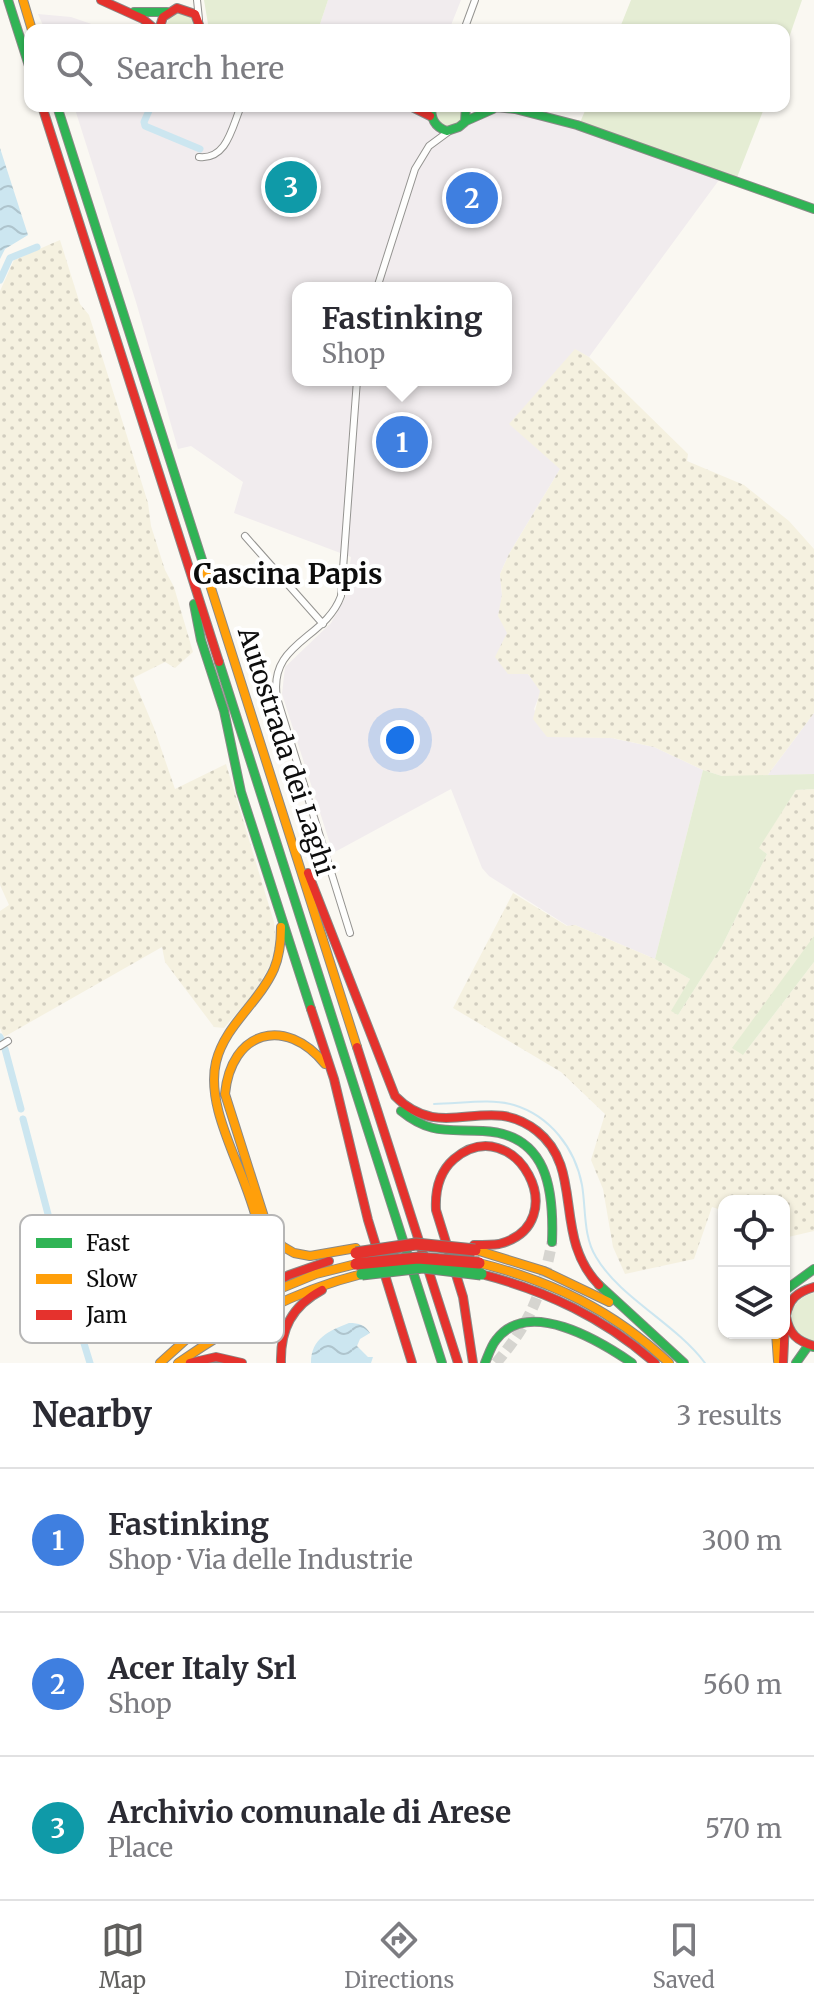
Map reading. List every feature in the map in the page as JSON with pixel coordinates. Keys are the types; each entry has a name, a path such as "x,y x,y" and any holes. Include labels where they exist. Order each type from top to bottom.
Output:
{"main road":[{"path":"8,0 24,50"},
{"path":"23,0 30,24"},
{"path":"101,0 148,24"},
{"path":"125,10 149,14 190,10 200,24"},
{"path":"160,24 172,10"},
{"name":"Autostrada dei Laghi","path":"44,112 442,1363"},
{"name":"Autostrada dei Laghi","path":"59,112 458,1363"},
{"path":"465,122 466,112"},
{"path":"432,116 448,132 484,112"},
{"path":"527,112 598,132 814,209"},
{"path":"184,552 201,640 222,703 238,781 320,1031 368,1220 412,1363"},
{"path":"286,825 320,900 388,1091 407,1117 424,1127 443,1132 489,1131 507,1135 537,1156 552,1190 552,1242"},
{"path":"254,1215 219,1108 214,1077 217,1058 225,1040 264,990 281,955 281,925 263,861"},
{"path":"365,1024 391,1090 410,1111 440,1120 488,1114 504,1116 527,1125 547,1140 567,1183 573,1237 583,1266 602,1289 684,1363"},
{"path":"263,1215 227,1105 225,1084 229,1066 240,1050 258,1038 276,1035 297,1038 310,1046 323,1061 341,1110"},
{"path":"284,1328 298,1305 359,1264 378,1247 429,1244 474,1247 507,1243 526,1227 535,1209 536,1195 529,1172 510,1154 498,1149 478,1148 456,1157 441,1175 435,1196 436,1210 463,1297 473,1363"},
{"path":"284,1247 310,1257 327,1256 390,1269 480,1269 537,1279 586,1300 632,1330 669,1363"},
{"path":"474,1247 573,1282 609,1302 648,1330"},
{"path":"284,1279 417,1256 456,1259 569,1303 610,1327 655,1363"},
{"path":"284,1287 316,1274 359,1264"},
{"path":"284,1298 359,1264"},
{"path":"790,1287 814,1269"},
{"path":"790,1300 802,1290 814,1287"},
{"path":"398,1313 420,1363"},
{"path":"485,1363 494,1342 505,1331 535,1322 557,1324 586,1334 632,1363"},
{"path":"790,1330 794,1338 812,1346 796,1363"},
{"path":"777,1339 781,1363"},
{"path":"781,1363 783,1339"},
{"path":"160,1363 182,1343"},
{"path":"160,1363 189,1343"},
{"path":"178,1363 209,1343"},
{"path":"190,1363 213,1357 242,1363"}],"street":[{"path":"172,10 187,0"},
{"path":"197,0 201,24"},
{"path":"466,24 475,0"},
{"path":"199,157 210,158 221,152 238,112"},
{"path":"379,282 412,177 429,146 432,116"},
{"path":"429,146 448,132"},
{"path":"350,933 275,687 276,670 283,657 323,624 337,606 343,586 357,386"},
{"path":"245,536 323,624"},
{"path":"0,1046 8,1041"}],"shaded area":[{"path":"328,0 461,0 451,24 320,24"},
{"path":"38,14 71,17 91,24 42,24"},
{"path":"76,112 420,112 464,127 493,112 511,112 601,137 719,180 589,357 576,350 560,469 500,574 502,595 499,616 528,674 541,691 534,709 547,736 611,738 654,747 703,770 655,959 575,925 568,926 489,876 482,868 451,789 333,853 282,694 285,667 331,623 345,598 351,557 234,513 243,482 191,446 178,449 136,302"},
{"path":"60,240 80,304 89,315 148,503 151,526 165,570 174,587 193,652 175,668 165,662 133,678 175,789 226,764 274,922 276,949 271,963 255,992 224,1028 214,1027 165,962 162,947 4,1037 0,1028 0,911 9,905 0,885 0,291 14,260"},
{"path":"575,349 589,357 688,454 687,461 744,485 789,521 814,549 814,713 767,776 722,776 654,747 612,738 547,737 533,719 540,691 528,674 508,674 495,657 507,633 498,616 502,595 500,574 560,469 509,424"},
{"path":"814,713 814,774 767,776"},
{"path":"814,789 814,936 743,1055 814,962 814,1231 790,1237 790,1195 718,1195 718,1209 712,1207 694,1259 625,1274 613,1247 603,1189 591,1160 605,1114 561,1072 453,1008 513,893 567,926 575,925 655,959 690,979 672,1011 678,1015 722,946 767,854 758,848 796,790"}],"green space":[{"path":"204,0 328,0 320,24 208,24"},
{"path":"631,0 802,0 790,35 790,24 621,24"},
{"path":"179,12 194,19 195,24 167,24 170,16"},
{"path":"435,112 462,112 461,122 451,126 442,125 436,120"},
{"path":"584,112 763,112 736,180 579,125"},
{"path":"703,770 722,776 814,774 814,789 796,790 759,848 767,854 722,946 678,1015 671,1011 690,979 655,959"},
{"path":"814,936 814,962 743,1055 732,1048"},
{"path":"814,1293 812,1341 796,1331 792,1316 798,1302"}],"water":[{"path":"0,148 28,235 5,249 0,259"},
{"path":"349,1323 361,1325 370,1333 360,1339 357,1346 368,1357 373,1357 371,1363 311,1363 318,1341"}],"waterway":[{"path":"148,112 145,126 200,149"},
{"path":"0,280 10,258 37,247"},
{"path":"5,1049 21,1109"},
{"path":"434,1104 505,1103 527,1110 549,1125 567,1146 579,1171 587,1231 596,1257 619,1285 679,1335 705,1363"},
{"path":"23,1119 48,1215"},
{"path":"84,1343 90,1363"}],"tunnel":[{"path":"496,1363 518,1335 533,1307 552,1242"}],"traffic: fast":[{"path":"8,0 24,50"},
{"path":"134,12 167,12"},
{"path":"59,112 204,566"},
{"path":"432,112 434,122 447,131 465,122 466,112"},
{"path":"466,121 486,112"},
{"path":"527,112 577,125 814,209"},
{"path":"194,604 201,640 224,711 241,792 311,1009"},
{"path":"219,662 442,1363"},
{"path":"401,1111 431,1127 505,1134 521,1142 543,1168 551,1203 552,1242"},
{"path":"362,1274 423,1267 481,1274"},
{"path":"790,1287 814,1269"},
{"path":"599,1285 684,1363"},
{"path":"485,1363 496,1340 510,1328 526,1322 564,1327 602,1344 632,1363"},
{"path":"796,1363 808,1346"}],"traffic: slow":[{"path":"23,0 30,24"},
{"path":"204,566 357,1047"},
{"path":"255,1215 220,1116 214,1088 216,1062 234,1025 260,993 274,969 280,948 281,927"},
{"path":"263,1215 225,1094 229,1073 249,1044 262,1037 277,1035 293,1039 325,1064"},
{"path":"284,1247 310,1256 356,1248"},
{"path":"476,1250 544,1271 609,1302"},
{"path":"479,1263 532,1279 581,1300 626,1328 669,1363"},
{"path":"284,1287 316,1274 356,1264"},
{"path":"284,1301 312,1289 362,1274"},
{"path":"776,1339 778,1361"},
{"path":"160,1363 182,1343"},
{"path":"178,1363 209,1343"}],"traffic: jam":[{"path":"101,0 149,24"},
{"path":"161,24 163,17 177,8 195,14 199,24"},
{"path":"44,112 219,662"},
{"path":"422,112 430,116"},
{"path":"308,873 395,1096 413,1110 430,1117 500,1116 519,1120 537,1131 552,1147 560,1164 576,1246 585,1266 599,1285"},
{"path":"311,1009 334,1079 368,1220 412,1363"},
{"path":"357,1047 458,1363"},
{"path":"473,1363 463,1297 436,1210 436,1196 441,1176 454,1159 477,1147 498,1148 516,1158 529,1175 535,1195 533,1215 522,1233 499,1244 474,1245"},
{"path":"356,1253 416,1244 475,1250"},
{"path":"356,1264 418,1258 479,1263"},
{"path":"284,1278 329,1261"},
{"path":"481,1274 574,1308 616,1332 655,1363"},
{"path":"814,1287 795,1297 786,1316 795,1336 814,1346"},
{"path":"284,1336 296,1311 322,1290"},
{"path":"783,1363 784,1339"},
{"path":"281,1363 282,1343"},
{"path":"190,1363 216,1357 242,1363"}],"place":[{"name":"Archivio comunale di Arese","path":"291,187"},
{"name":"Acer Italy Srl","path":"472,198"},
{"name":"Fastinking","path":"402,442"}],"district":[{"name":"Cascina Papis","path":"288,574"}]}
